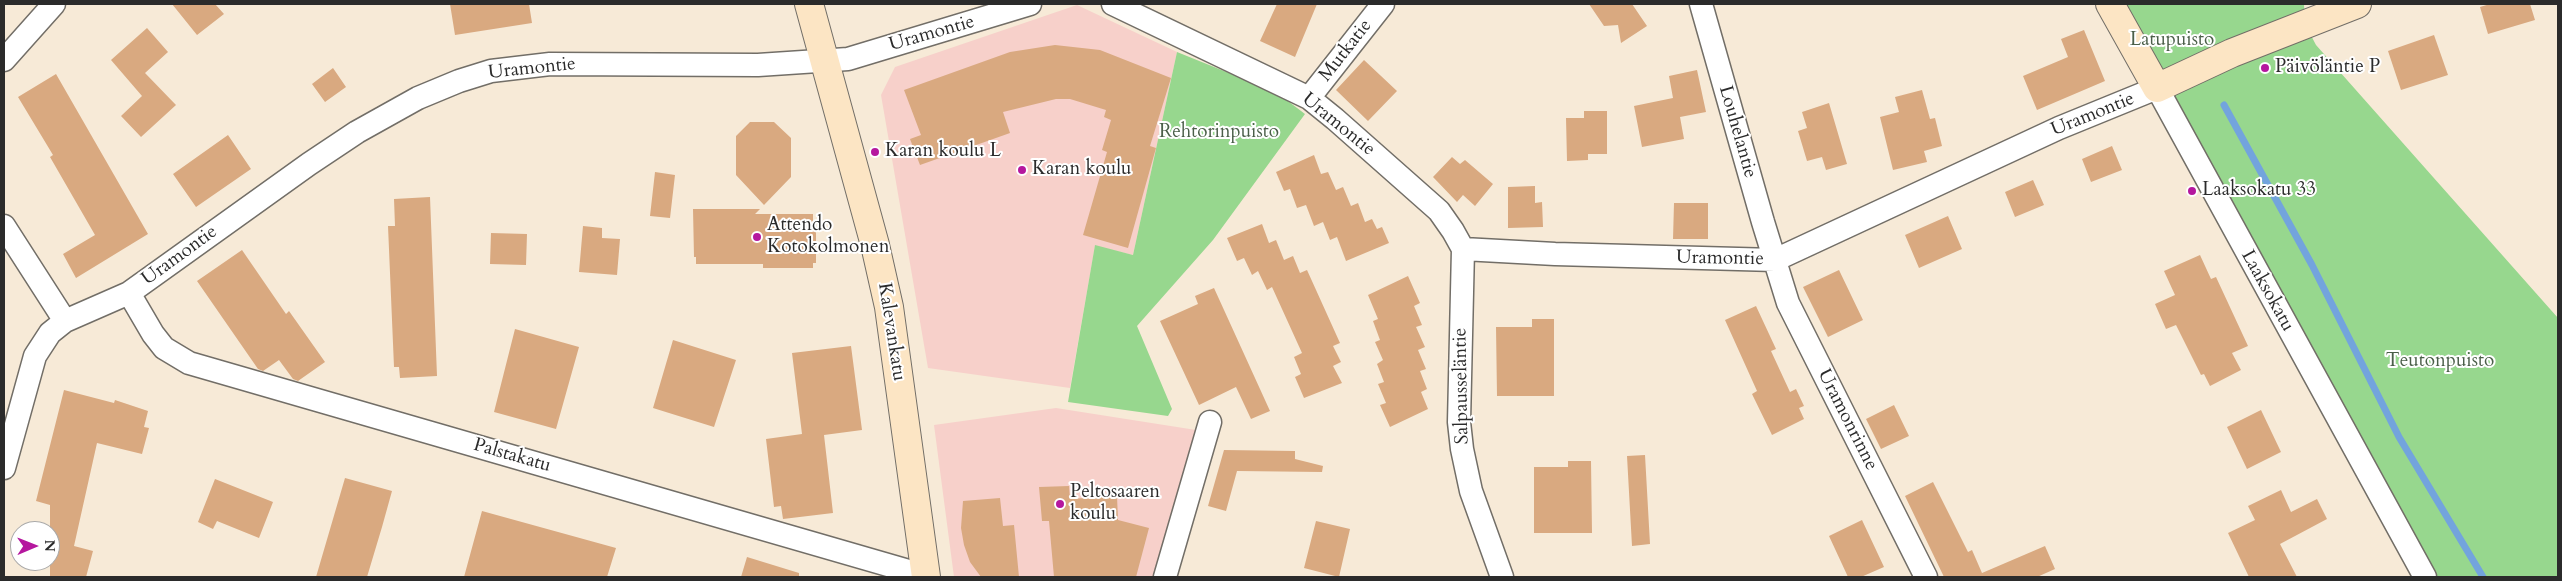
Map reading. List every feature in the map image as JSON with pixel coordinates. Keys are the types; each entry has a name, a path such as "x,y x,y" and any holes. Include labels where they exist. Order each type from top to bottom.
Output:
{"street":[{"path":"4,60 54,4"},
{"name":"Kalevankatu","path":"809,4 875,245 889,306 926,577"},
{"name":"Uramontie","path":"4,468 35,356 50,333 65,321 129,293 357,132 418,98 458,81 491,71 550,64 758,65 848,59 1030,4"},
{"name":"Uramontie","path":"1113,4 1309,98 1335,118 1439,211 1463,249 1775,260 2059,128 2157,88 2232,53 2357,4"},
{"name":"Mutkatie","path":"1309,98 1383,4"},
{"name":"Louhelantie","path":"1701,4 1775,260"},
{"name":"Laaksokatu","path":"2110,4 2425,577"},
{"path":"4,226 65,321"},
{"name":"Salpausseläntie","path":"1463,249 1459,422 1462,449 1471,491 1502,577"},
{"name":"Uramonrinne","path":"1775,260 1788,303 1926,577"},
{"name":"Palstakatu","path":"129,293 164,348 189,363 926,577"},
{"path":"1165,577 1210,422"}],"shaded area":[{"name":"Karan koulu","path":"1077,5 1177,52 1133,255 1095,246 1070,388 928,368 881,95 895,67"},
{"name":"Peltosaaren koulu","path":"1056,408 1196,430 1155,577 954,577 934,425"}],"green space":[{"name":"Teutonpuisto","path":"2110,4 2304,4 2305,24 2316,45 2558,318 2558,577 2425,577"},
{"name":"Rehtorinpuisto","path":"1177,52 1276,92 1305,114 1213,240 1137,326 1172,409 1168,416 1068,402 1095,245 1133,255"}],"building":[{"path":"172,4 215,4 224,14 197,35"},
{"path":"450,4 529,4 532,23 455,35"},
{"path":"1277,4 1317,4 1295,57 1260,41"},
{"path":"1589,4 1632,4 1647,26 1621,43 1618,25 1604,26"},
{"path":"2490,4 2530,4 2535,20 2488,34 2480,7"},
{"path":"147,28 168,52 145,73 176,105 141,137 121,116 142,96 111,60"},
{"path":"2084,30 2105,81 2037,110 2023,76 2068,57 2061,39"},
{"path":"2434,35 2448,75 2401,90 2388,51"},
{"path":"1055,45 1100,50 1171,78 1150,146 1156,148 1128,248 1083,235 1107,152 1102,150 1111,120 1104,117 1106,110 1070,99 1056,99 1003,112 1010,133 920,165 910,139 921,135 904,90 1010,52"},
{"path":"1364,60 1397,91 1368,121 1336,90"},
{"path":"333,68 346,87 325,102 312,84"},
{"path":"1697,70 1706,112 1680,117 1684,139 1642,147 1634,106 1673,98 1669,76"},
{"path":"56,74 148,234 76,278 63,254 95,235 50,157 53,155 18,97"},
{"path":"1922,90 1930,119 1935,118 1942,146 1924,151 1927,162 1893,170 1880,117 1899,112 1895,97"},
{"path":"1829,103 1847,164 1826,170 1822,157 1807,161 1798,131 1807,128 1802,112"},
{"path":"1584,111 1607,111 1607,154 1588,154 1588,160 1567,161 1566,118 1584,118"},
{"path":"750,122 774,122 791,138 791,177 764,205 736,175 736,136"},
{"path":"228,135 251,169 196,207 173,174"},
{"path":"2112,146 2122,170 2091,182 2082,159"},
{"path":"1314,155 1321,174 1328,172 1336,190 1343,187 1351,206 1358,203 1365,222 1372,219 1377,229 1382,227 1389,243 1346,261 1337,237 1330,240 1323,222 1314,226 1306,205 1297,208 1290,189 1284,191 1276,172"},
{"path":"1452,157 1460,164 1465,160 1493,184 1475,206 1463,195 1457,202 1433,177"},
{"path":"655,172 675,175 670,218 650,216"},
{"path":"2033,180 2044,205 2015,217 2005,192"},
{"path":"1535,186 1535,203 1542,202 1543,227 1508,228 1508,187"},
{"path":"430,197 437,376 400,378 399,367 394,367 388,226 395,226 394,199"},
{"path":"1674,203 1708,203 1708,239 1673,239"},
{"name":"Attendo Kotokolmonen","path":"693,209 760,209 755,214 813,214 813,222 816,222 816,263 813,263 813,268 763,268 763,264 696,264 696,257 694,257"},
{"path":"1948,216 1962,249 1919,268 1905,235"},
{"path":"1262,224 1269,243 1276,240 1284,260 1293,256 1300,273 1307,270 1340,343 1333,346 1341,362 1333,366 1342,383 1304,398 1295,377 1301,374 1294,357 1302,353 1272,287 1267,290 1258,271 1252,275 1244,258 1237,261 1227,238"},
{"path":"583,226 602,228 602,238 620,239 617,275 579,272"},
{"path":"491,233 527,234 526,265 490,264"},
{"path":"242,250 286,314 289,311 325,362 298,381 293,379 279,360 263,371 258,369 197,281"},
{"path":"2200,255 2211,279 2216,277 2248,346 2232,353 2241,370 2210,386 2204,374 2201,375 2176,325 2166,329 2155,304 2175,295 2164,271"},
{"path":"1839,270 1863,320 1828,337 1803,287"},
{"path":"1408,276 1420,303 1414,306 1422,325 1416,327 1425,347 1418,350 1426,369 1420,371 1427,389 1421,392 1428,409 1390,427 1380,405 1386,403 1378,384 1384,382 1377,364 1383,360 1375,342 1380,340 1373,321 1378,319 1368,295"},
{"path":"1214,288 1270,411 1251,419 1236,387 1199,405 1160,321 1198,304 1195,296"},
{"path":"1756,306 1776,349 1771,351 1790,392 1796,389 1804,406 1799,408 1804,419 1772,435 1752,394 1757,391 1725,320"},
{"path":"1532,319 1554,319 1554,396 1497,396 1496,327 1532,327"},
{"path":"515,329 579,347 556,429 494,412"},
{"path":"673,340 736,360 714,427 653,408"},
{"path":"851,346 862,430 824,435 833,513 783,519 781,506 774,507 766,439 802,434 792,353"},
{"path":"64,390 114,403 115,400 148,411 144,427 149,428 142,454 97,443 74,546 93,551 86,577 50,577 50,571 60,571 60,521 50,521 50,505 36,501"},
{"path":"1894,405 1909,436 1881,449 1866,419"},
{"path":"2261,410 2281,452 2247,469 2227,427"},
{"path":"1224,450 1295,451 1295,459 1323,466 1322,472 1237,471 1226,511 1208,506"},
{"path":"1645,455 1650,544 1632,546 1627,456"},
{"path":"1568,461 1591,461 1592,533 1534,533 1534,467 1568,467"},
{"path":"345,478 392,491 382,527 367,577 316,577"},
{"path":"215,479 273,502 259,538 217,521 213,529 198,522"},
{"path":"1933,482 1968,552 1972,550 1982,573 2045,546 2055,569 2037,577 1944,577 1905,496"},
{"path":"1069,486 1070,499 1117,496 1118,520 1149,528 1136,577 1054,577 1049,521 1042,521 1039,487"},
{"path":"2281,490 2291,512 2317,499 2327,519 2280,544 2297,577 2249,577 2228,533 2255,520 2248,506"},
{"path":"1000,498 1003,526 1014,525 1019,577 981,577 970,562 964,545 961,528 963,501"},
{"path":"482,511 616,548 607,577 464,577"},
{"path":"1862,520 1884,567 1861,577 1848,577 1829,536"},
{"path":"1316,521 1350,529 1339,577 1304,568"},
{"path":"747,557 799,573 799,577 741,577"}],"waterway":[{"path":"2224,105 2312,265 2399,437 2483,577"}],"place":[{"name":"Päivöläntie P","path":"2265,68"},
{"name":"Karan koulu L","path":"875,152"},
{"name":"Karan koulu","path":"1022,170"},
{"name":"Laaksokatu 33","path":"2192,191"},
{"name":"Attendo Kotokolmonen","path":"757,237"},
{"name":"Peltosaaren koulu","path":"1060,504"}],"park label":[{"name":"Latupuisto","path":"2172,41"}]}
